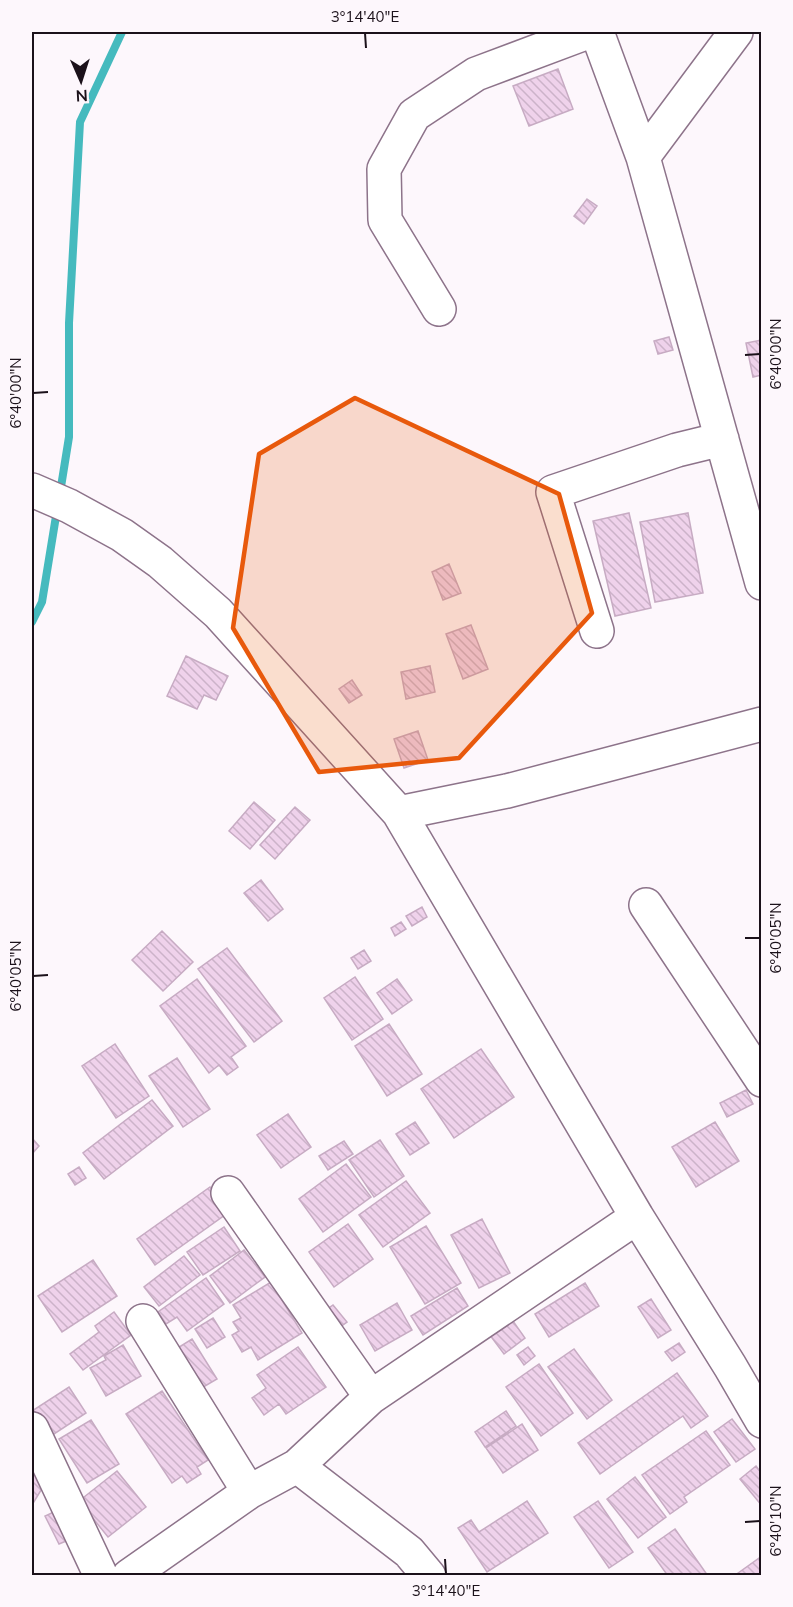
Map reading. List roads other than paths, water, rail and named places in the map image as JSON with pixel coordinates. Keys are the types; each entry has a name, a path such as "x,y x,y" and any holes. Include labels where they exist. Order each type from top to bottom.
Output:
{"street":[{"path":"439,309 386,220 384,169 414,115 477,74 588,32"},
{"path":"597,32 643,157 762,583"},
{"path":"643,157 736,32"},
{"path":"597,631 553,492 677,450 722,439"},
{"path":"32,489 122,534 160,562 218,614 399,813 637,1217 762,1421"},
{"path":"399,813 507,791 762,724"},
{"path":"646,905 762,1080"},
{"path":"228,1193 371,1397"},
{"path":"129,1575 249,1492 297,1466 371,1397 637,1217"},
{"path":"143,1321 249,1492"},
{"path":"32,1429 101,1575"},
{"path":"297,1466 409,1552 429,1575"}],"waterway":[{"path":"60,493 69,437 69,323 80,122 122,32"},
{"path":"32,622 42,602 57,510"}]}
